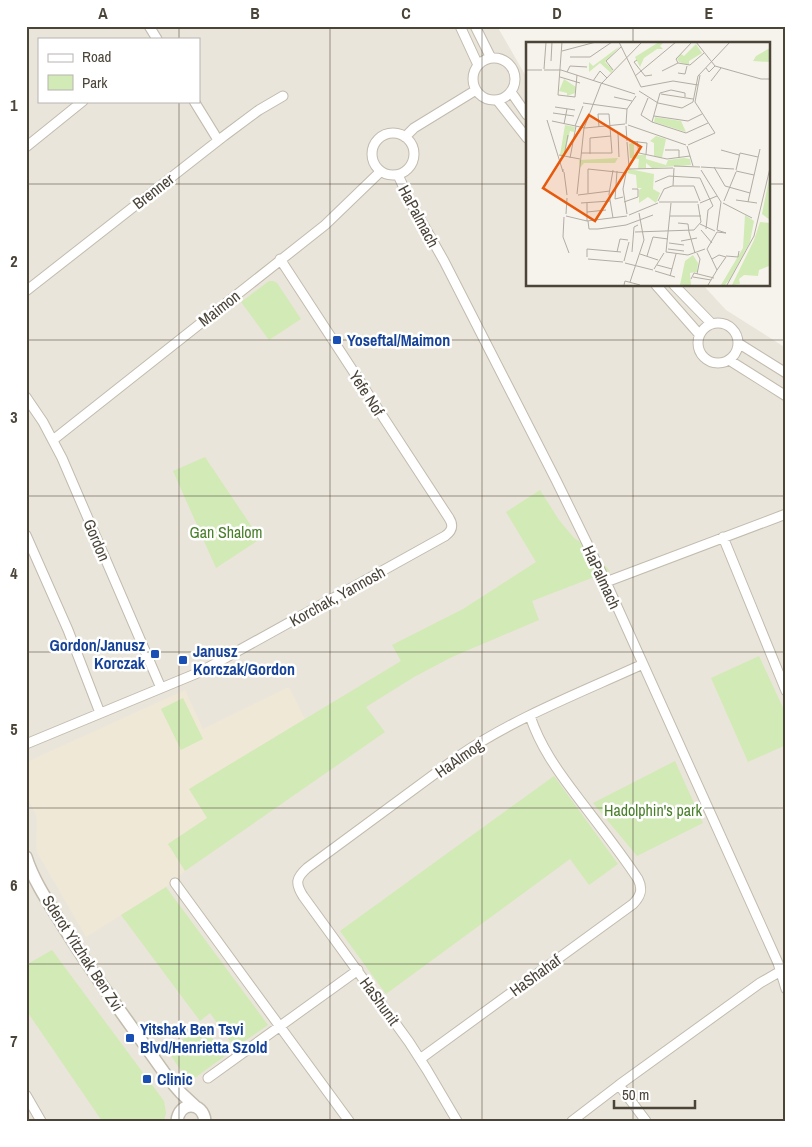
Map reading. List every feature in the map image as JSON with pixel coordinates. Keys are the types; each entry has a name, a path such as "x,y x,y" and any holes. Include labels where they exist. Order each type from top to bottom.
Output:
{"street":[{"path":"149,26 155,38"},
{"path":"460,26 478,65"},
{"path":"475,26 491,58"},
{"path":"491,58 503,59 512,68 516,79 511,92 506,97 497,100 486,98 476,90 473,82 478,65 491,58"},
{"path":"405,137 414,128 476,90"},
{"path":"511,92 526,114"},
{"name":"Brenner","path":"26,290 218,140 259,110 283,96"},
{"path":"497,100 526,137"},
{"path":"26,147 81,102"},
{"path":"195,102 218,140"},
{"path":"389,134 405,137 412,147 413,159 407,170 398,175 388,175 380,172 372,158 375,142 381,136 389,134"},
{"name":"Maimon","path":"52,440 325,224 380,172"},
{"name":"HaPalmach","path":"398,175 529,425 606,582 783,969 786,989"},
{"name":"Yefe Nof","path":"280,259 449,518 452,527"},
{"path":"657,286 699,334"},
{"path":"675,286 711,324"},
{"path":"722,323 730,326 737,335 737,351 729,360 722,363 713,363 703,357 698,346 699,334 711,324 722,323"},
{"path":"738,343 786,373"},
{"path":"729,360 786,396"},
{"name":"Gordon","path":"26,397 52,440 71,479 160,688"},
{"path":"606,582 786,514"},
{"name":"Korchak, Yannosh","path":"26,744 209,667 445,536 452,527"},
{"path":"26,535 62,613 100,713"},
{"path":"724,537 786,691"},
{"name":"HaAlmog","path":"298,884 300,876 307,868 459,756 499,731 643,664"},
{"name":"HaShahaf","path":"420,1059 633,904 641,894 641,885 636,876 550,760 535,731 530,716"},
{"name":"Sderot Yitzhak Ben Zvi","path":"26,857 30,871 90,968 168,1078 202,1112 204,1121"},
{"path":"175,883 350,1121"},
{"name":"HaShunit","path":"298,884 303,896 358,970 420,1059 457,1121"},
{"path":"572,1121 619,1085 783,969"},
{"path":"208,1078 358,970"},
{"name":"Sderot Yitzhak Ben Zvi","path":"168,1078 175,1098 177,1119"},
{"path":"619,1085 646,1121"},
{"path":"26,1095 41,1121"},
{"path":"177,1119 179,1113 184,1108 196,1107"}],"shaded area":[{"path":"26,26 497,26 526,76 526,286 704,286 726,310 786,348 786,1121 26,1121"},
{"path":"289,687 305,719 190,789 208,818 168,844 185,871 166,887 86,937 37,852 36,815 26,795 26,764 185,690 203,729"}],"green space":[{"path":"269,281 277,283 301,319 269,340 241,302"},
{"name":"Gan Shalom","path":"205,457 260,539 216,568 173,471"},
{"path":"540,490 559,520 574,538 589,548 610,571 532,601 539,620 452,657 414,677 366,707 385,732 185,871 168,844 207,818 189,789 401,661 392,645 463,609 536,562 506,512"},
{"path":"759,656 786,714 786,745 748,762 711,678"},
{"path":"183,698 203,739 181,750 161,709"},
{"name":"Hadolphin's park","path":"675,761 703,823 637,856 593,803"},
{"path":"554,776 618,864 589,885 570,859 386,994 340,931"},
{"path":"166,887 268,1025 235,1048 210,1013 200,1021 121,915"},
{"path":"52,950 164,1101 166,1113 164,1121 102,1121 26,1010 26,965"},
{"path":"203,1025 225,1056 189,1082 167,1050"}],"place":[{"name":"Yoseftal/Maimon","path":"337,340"},
{"name":"Gordon/Janusz Korczak","path":"155,654"},
{"name":"Janusz Korczak/Gordon","path":"183,660"},
{"name":"Yitshak Ben Tsvi Blvd/Henrietta Szold","path":"130,1038"},
{"name":"Clinic","path":"147,1079"}]}
